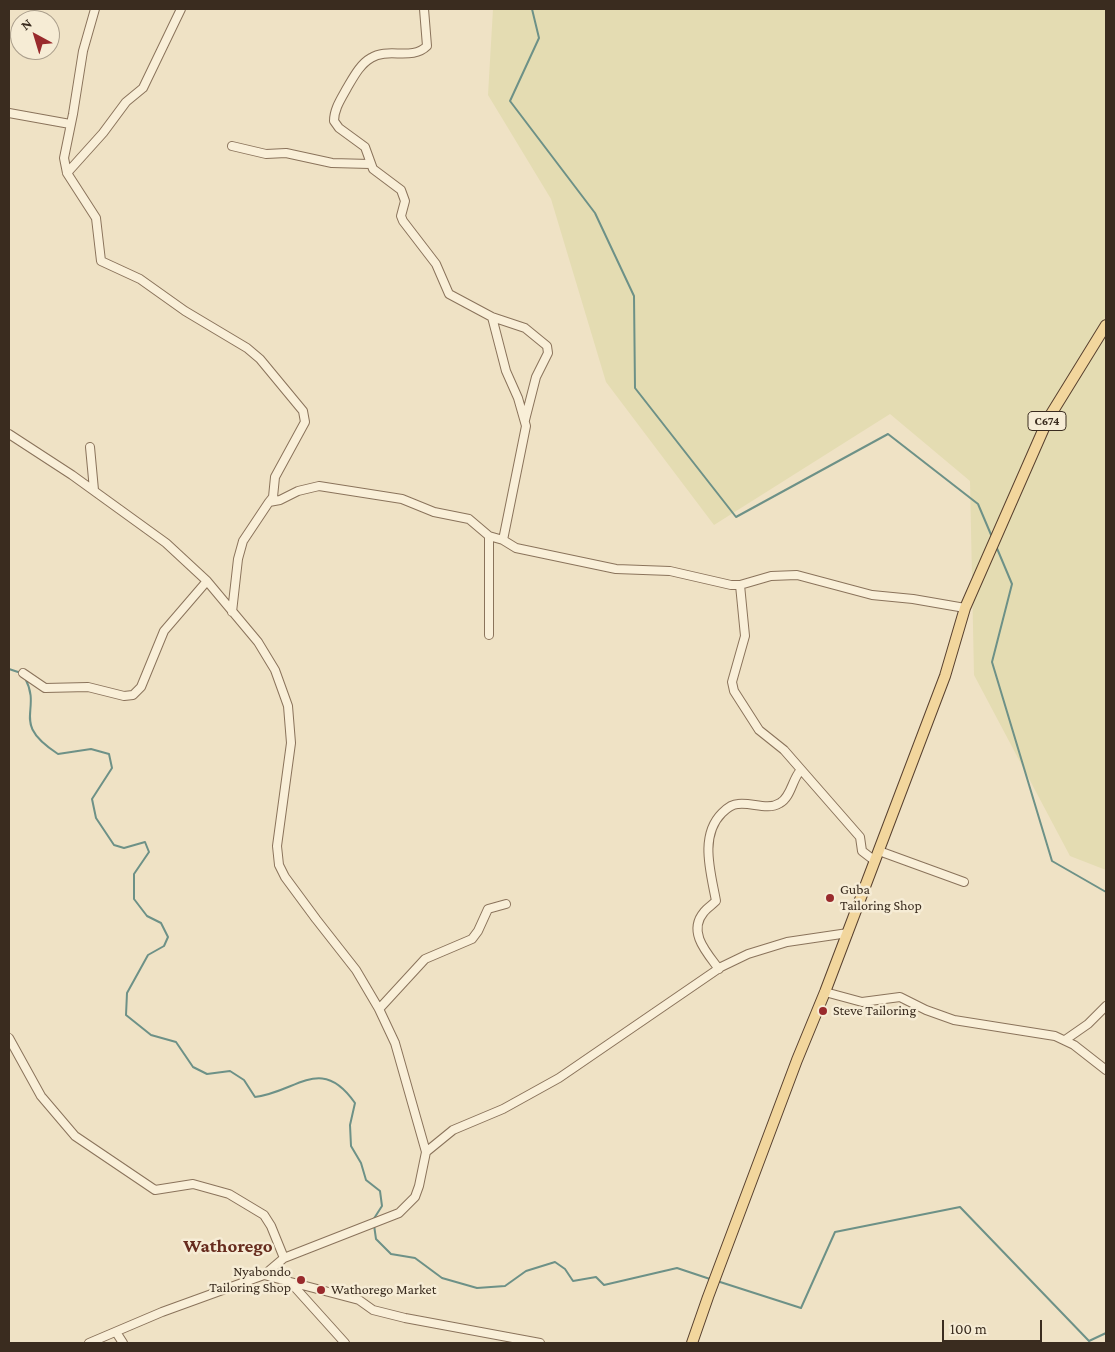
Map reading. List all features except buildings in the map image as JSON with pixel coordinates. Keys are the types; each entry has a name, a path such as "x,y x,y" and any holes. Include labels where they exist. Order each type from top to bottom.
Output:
{"main road":[{"name":"C674","path":"692,1343 797,1060 848,933 945,676 965,608 1000,524 1048,419 1106,325"}],"street":[{"path":"95,9 83,51 64,158 67,173 96,218 101,261 140,278 185,311 247,348 267,367 303,411 305,422 277,473 273,484 273,496 244,541 238,559 232,612"},
{"path":"67,173 104,133 126,102 143,88 182,9"},
{"path":"370,164 365,147 334,121 336,108 352,79 369,59 384,54 414,53 427,46 424,9"},
{"path":"9,113 70,124"},
{"path":"232,146 266,154 286,153 332,163 370,164 401,190 405,201 401,216 403,221 436,264 449,294 492,318 525,328 548,348 548,353 536,377 525,420 525,436 503,540"},
{"path":"492,318 506,371 525,420"},
{"path":"9,434 94,490 153,533 207,581 258,642 275,670 288,706 291,743 276,853 279,865 285,877 356,970 379,1009 395,1043 426,1152 415,1197 399,1213 284,1258 264,1275 162,1312 89,1343"},
{"path":"90,447 94,490"},
{"path":"269,502 280,500 298,491 319,486 402,500 434,512 470,519 489,536 503,540 516,548 616,569 670,571 731,586 771,576 797,575 872,595 913,599 965,608"},
{"path":"489,536 489,635"},
{"path":"23,673 45,688 88,687 124,696 133,694 141,687 164,631 207,581"},
{"path":"740,585 744,636 732,686 759,730 784,750 860,837 862,852 875,861"},
{"path":"719,969 700,943 697,927 703,913 716,901 710,860 710,833 717,819 729,807 738,804 772,806 782,802 800,770"},
{"path":"879,851 964,882"},
{"path":"379,1009 425,959 472,938 478,931 488,909 506,904"},
{"path":"426,1152 453,1130 503,1109 559,1078 719,969 758,950 787,942 848,933"},
{"path":"825,992 862,1002 900,997 926,1010 954,1020 1055,1036 1065,1040 1106,1070"},
{"path":"1065,1040 1088,1024 1106,1006"},
{"path":"9,1038 41,1096 84,1143 155,1190 194,1184 229,1194 264,1215 271,1226 284,1258"},
{"path":"264,1275 359,1300 373,1310 405,1318 540,1343"},
{"path":"291,1283 345,1343"},
{"path":"116,1332 123,1343"}],"shaded area":[{"path":"493,9 1106,9 1106,870 1070,856 974,675 970,481 890,414 714,525 606,382 551,199 488,95"}],"waterway":[{"path":"532,9 539,38 510,101 595,213 634,296 635,388 736,517 888,434 978,504 992,537"},
{"path":"996,546 1012,584 992,662 1052,861 1106,892"},
{"path":"9,669 21,673"},
{"path":"25,678 30,690 31,725 43,743 58,754 91,749 109,754 112,768 92,799 96,818 114,845 124,848 145,842 149,852 134,874 134,899 147,916 161,923 168,937 164,946 148,955 127,993 126,1015 151,1035 176,1042 193,1067 207,1074 230,1071 244,1080 255,1097 319,1078 331,1081 343,1088 355,1103 350,1125 351,1146 361,1163 366,1180 380,1191 382,1206 373,1220"},
{"path":"717,1281 801,1308 835,1232 960,1207 1089,1341 1106,1333"},
{"path":"374,1225 376,1239 391,1254 415,1258 442,1278 477,1288 505,1286 526,1271 555,1262 565,1269 573,1281 596,1277 604,1285 677,1268 710,1279"}],"place":[{"name":"Guba Tailoring Shop","path":"830,898"},
{"name":"Steve Tailoring","path":"823,1011"},
{"name":"Nyabondo Tailoring Shop","path":"301,1280"},
{"name":"Wathorego Market","path":"321,1290"}],"district":[{"name":"Wathorego","path":"228,1246"}]}
